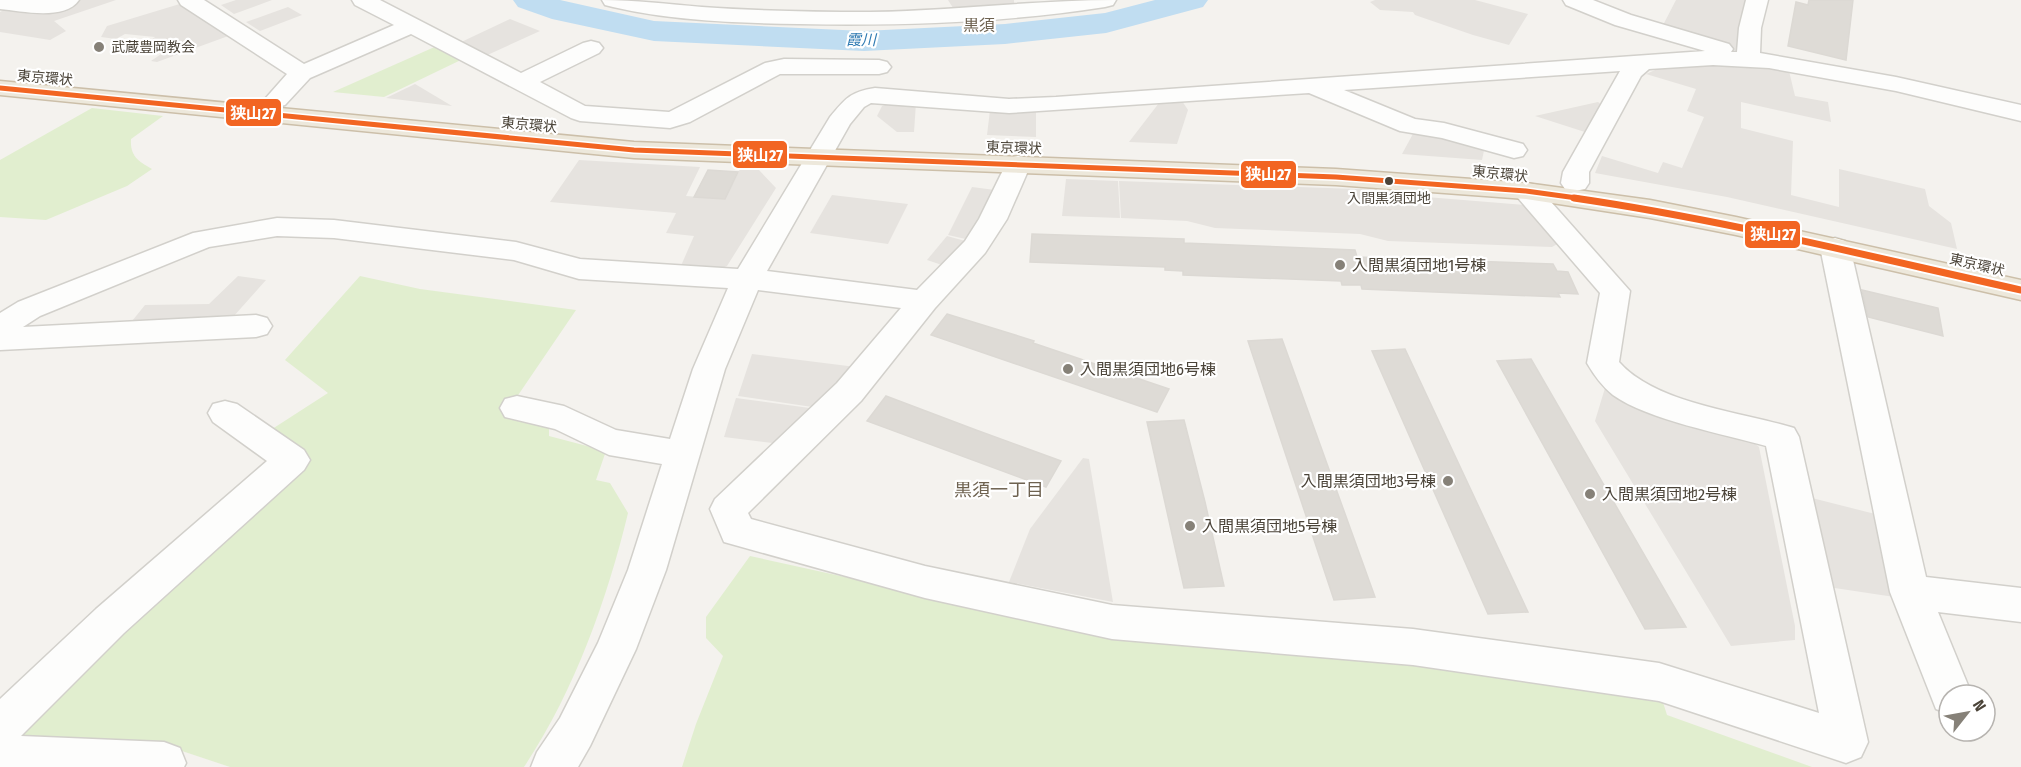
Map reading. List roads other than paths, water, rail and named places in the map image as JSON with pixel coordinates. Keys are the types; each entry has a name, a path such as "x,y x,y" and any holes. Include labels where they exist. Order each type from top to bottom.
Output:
{"highway":[{"name":"東京環状","path":"0,74 495,122 823,150 1017,164 1336,177 1527,191 1650,209 1834,247 2021,290"},
{"name":"東京環状","path":"0,88 505,139 681,153 823,150 1048,150 1414,167 1494,173 1575,183 1772,219 2021,276"}],"street":[{"path":"0,2 49,7 68,0"},
{"path":"189,0 302,73"},
{"path":"363,0 580,113 670,120 681,117 773,68 881,61"},
{"path":"613,0 680,5 715,15 886,14 1106,0"},
{"path":"1574,0 1623,20 1719,48 1748,60"},
{"path":"1748,60 1750,28 1757,0"},
{"path":"876,95 886,14"},
{"path":"276,100 302,73 411,26"},
{"path":"521,82 591,48"},
{"path":"553,767 575,732 616,649 647,570 709,369 747,279 823,150 855,102 864,97 876,95 1027,106 1310,84 1713,58 1748,60 1896,84 2021,113"},
{"path":"1575,183 1575,176 1630,72 1644,61"},
{"path":"1310,84 1409,126 1444,131 1514,150"},
{"path":"1017,164 993,219 975,247 924,301 849,392 728,509 737,531 925,582 1112,622 1413,647 1659,682 1846,742 1782,437 1674,406 1628,389 1608,372 1603,363 1615,291 1527,191"},
{"path":"0,327 29,309 203,239 277,227 334,229 516,251 579,269 747,279 924,301"},
{"path":"1834,247 1910,592 1946,683"},
{"path":"0,339 256,326"},
{"path":"517,408 564,419 609,442 682,454"},
{"path":"0,728 110,621 292,460 225,413"},
{"path":"1910,592 2021,605"},
{"path":"0,756 164,763"}],"waterway":[{"name":"霞川","path":"529,0 563,12 654,31 864,41 1005,34 1106,23 1192,0"}],"place":[{"name":"武蔵豊岡教会","path":"99,47"},
{"name":"入間黒須団地","path":"1389,181"},
{"name":"入間黒須団地1号棟","path":"1340,265"},
{"name":"入間黒須団地6号棟","path":"1068,369"},
{"name":"入間黒須団地3号棟","path":"1448,481"},
{"name":"入間黒須団地2号棟","path":"1590,494"},
{"name":"入間黒須団地5号棟","path":"1190,526"}],"district":[{"name":"黒須","path":"979,25"},
{"name":"黒須一丁目","path":"999,490"}]}
